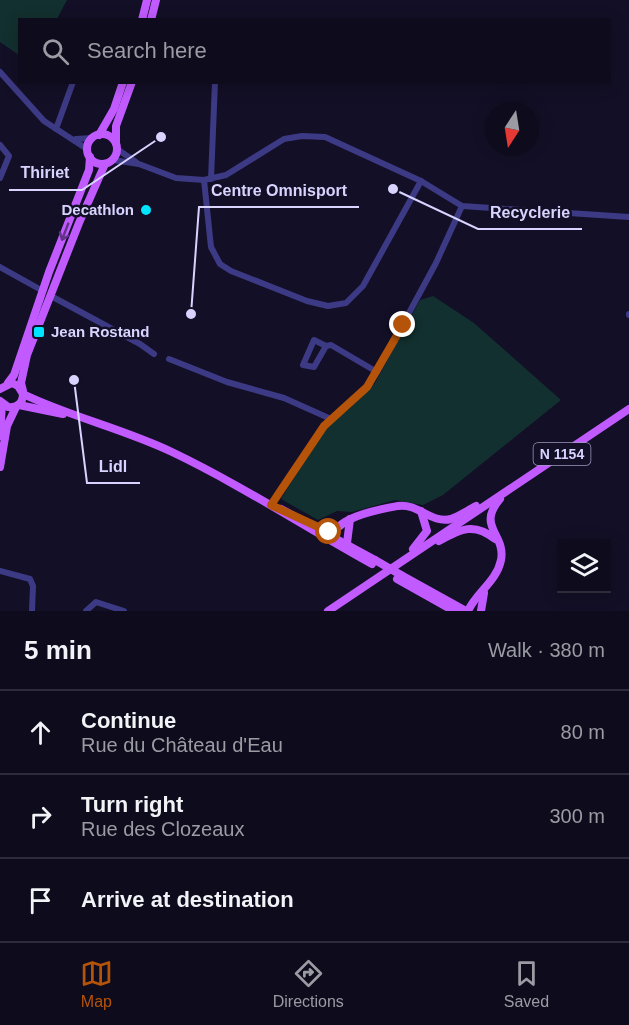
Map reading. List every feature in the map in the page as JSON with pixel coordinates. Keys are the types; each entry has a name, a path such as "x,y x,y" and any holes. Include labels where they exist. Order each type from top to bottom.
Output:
{"main road":[{"path":"142,18 147,0"},
{"path":"152,18 156,0"},
{"path":"3,386 14,375 89,170 88,153 114,110 122,84"},
{"path":"0,467 7,426 23,393 21,383 27,355 84,210 117,146 116,126 131,84"},
{"path":"96,137 111,138 117,146"},
{"path":"88,153 96,163 109,162"},
{"path":"3,386 15,384 23,393 171,452 339,538 373,562"},
{"path":"0,436 1,403 8,407 17,406 74,415"},
{"name":"N 1154","path":"328,611 629,409"},
{"path":"480,610 484,591 502,558 490,525 490,516 492,508 506,491"},
{"path":"271,505 339,538 399,577 464,609 484,591"},
{"path":"339,538 350,519 401,506 422,511 443,520 458,516 477,505 483,506"},
{"path":"407,557 426,531 422,511"},
{"path":"421,548 467,528 483,530 497,540"}],"street":[{"path":"0,72 44,121 76,139 88,153"},
{"path":"56,129 72,84"},
{"path":"215,84 207,180 211,247 220,264 231,271 324,306 346,303 363,286 422,181"},
{"path":"109,162 139,164 176,178 207,180 226,175 284,140 312,136 344,143 422,181 462,206 629,218"},
{"path":"76,139 96,137"},
{"path":"0,145 9,156 0,178"},
{"path":"117,146 139,164"},
{"path":"271,505 331,419 367,387 377,372 436,264 462,206"},
{"path":"0,267 43,291"},
{"path":"51,296 154,354"},
{"path":"326,346 314,367 303,364 311,342 314,340 326,346 331,345 377,372"},
{"path":"169,359 227,382 285,398 331,419"},
{"path":"0,572 30,579 33,586 32,611"},
{"path":"86,611 96,602 124,611"}],"green space":[{"path":"0,0 67,0 58,18 18,18 18,54 0,42"},
{"path":"433,296 474,323 561,400 443,495 423,505 395,500 352,512 337,511 318,520 281,499 324,429 349,409 375,383 420,300"}],"place":[{"name":"Thiriet","path":"161,137"},
{"name":"Recyclerie","path":"393,189"},
{"name":"Decathlon","path":"146,210"},
{"name":"Centre Omnisport","path":"191,314"},
{"name":"Jean Rostand","path":"39,332"},
{"name":"Lidl","path":"74,380"}],"route":[{"path":"329,532 271,505 324,426 367,387 403,325"}]}
